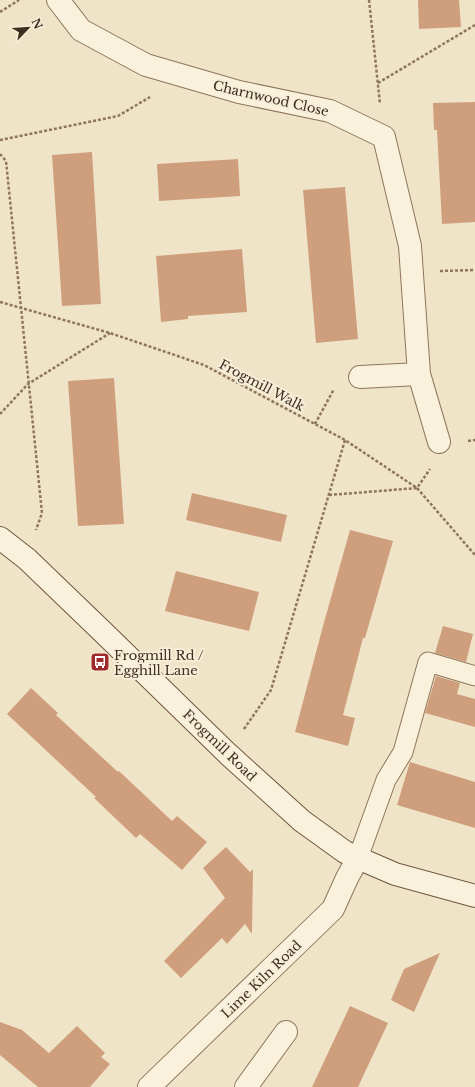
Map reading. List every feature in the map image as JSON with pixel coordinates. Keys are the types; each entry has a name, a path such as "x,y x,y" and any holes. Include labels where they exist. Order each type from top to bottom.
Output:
{"street":[{"name":"Charnwood Close","path":"58,0 81,30 146,65 238,92 330,111 384,137"},
{"path":"384,137 410,246 419,374 439,442"},
{"path":"360,377 419,374"},
{"name":"Frogmill Road","path":"0,538 27,559 228,754 302,821 345,852 358,858 395,874 475,896"},
{"name":"Lime Kiln Road","path":"149,1087 333,909 358,858"},
{"path":"246,1087 286,1032"}],"lane":[{"path":"358,858 386,780 403,752 428,662 475,676"}],"path":[{"path":"0,12 20,0"},
{"path":"369,0 384,137"},
{"path":"378,83 475,25"},
{"path":"0,140 118,116 184,76"},
{"path":"0,154 6,161 42,513 27,559"},
{"path":"411,272 475,270"},
{"name":"Frogmill Walk","path":"0,302 110,332 204,365 345,440 416,488 475,555"},
{"path":"0,414 28,384 110,332"},
{"path":"314,424 338,382 360,377"},
{"path":"228,754 271,690 345,440"},
{"path":"329,495 416,488"}],"building":[{"path":"418,0 459,0 461,27 419,29"},
{"path":"475,102 475,222 442,224 437,130 434,130 433,103"},
{"path":"92,152 101,304 62,306 52,155"},
{"path":"238,159 240,196 159,201 157,164"},
{"path":"345,187 358,339 316,343 303,190"},
{"path":"242,249 247,312 188,316 188,319 161,322 156,256"},
{"path":"114,378 124,524 78,526 68,381"},
{"path":"192,493 287,515 281,542 186,520"},
{"path":"350,530 393,541 365,638 363,638 343,715 355,718 348,746 295,732"},
{"path":"176,571 259,592 249,631 165,611"},
{"path":"443,626 473,634 466,662 435,653"},
{"path":"436,676 460,683 457,694 475,699 475,727 425,713"},
{"path":"31,688 58,713 56,715 172,821 177,816 207,842 182,870 140,834 136,838 94,798 96,797 7,714"},
{"path":"410,762 475,782 475,828 397,805"},
{"path":"226,847 250,872 253,869 252,934 245,924 227,944 222,938 181,978 164,961 225,898 203,868"},
{"path":"440,953 414,1012 391,1000 404,969"},
{"path":"350,1006 388,1023 358,1087 312,1087"},
{"path":"0,1022 22,1030 49,1053 77,1026 105,1053 101,1057 110,1064 90,1087 38,1087 0,1055"}],"place":[{"name":"Frogmill Rd / Egghill Lane","path":"100,662"}]}
